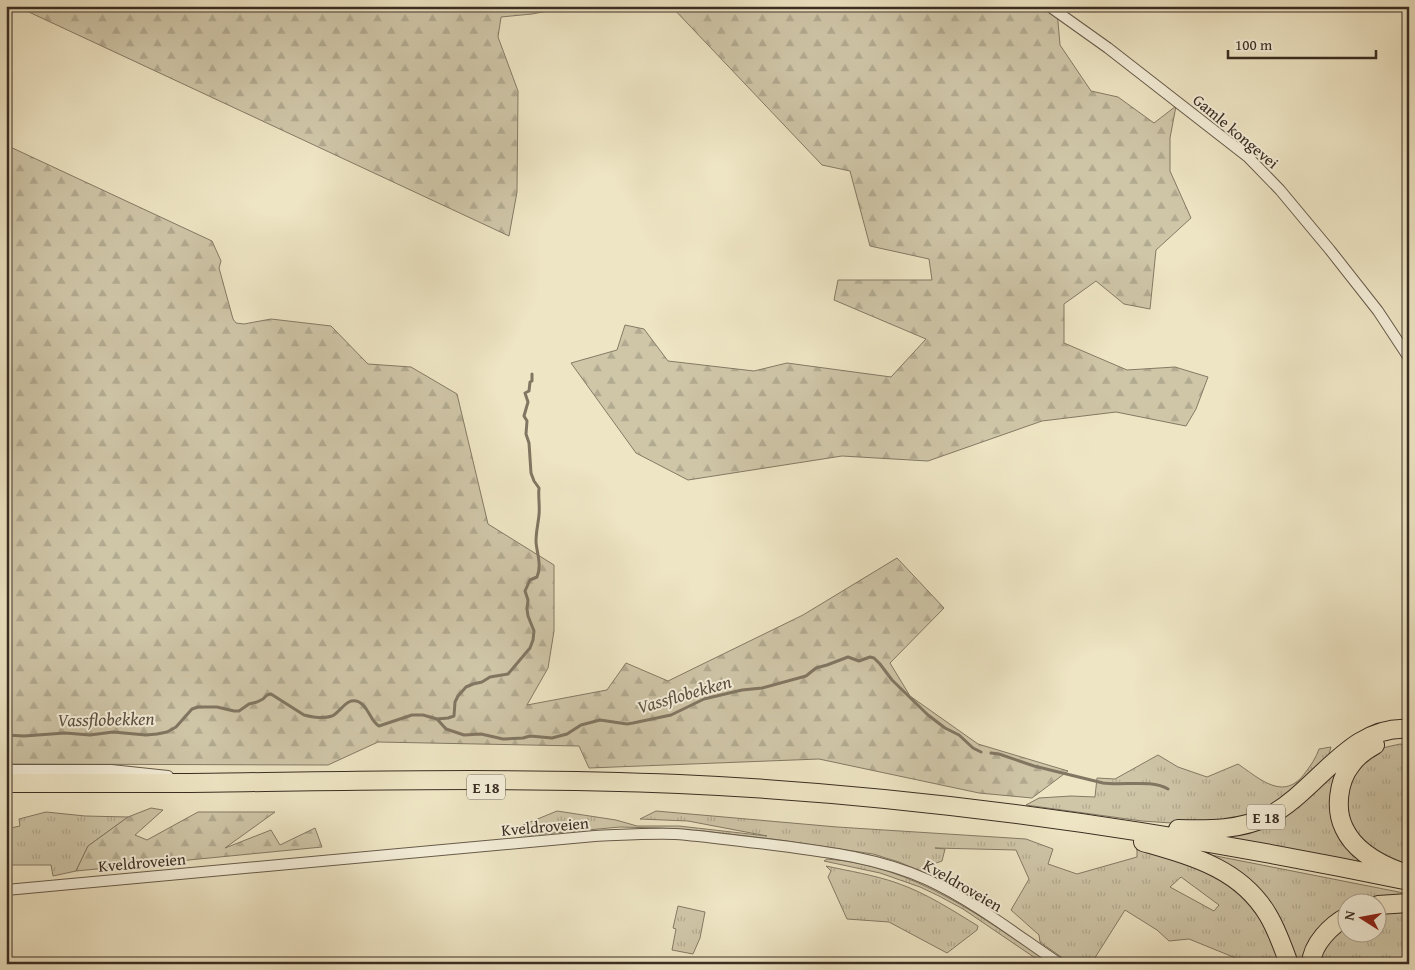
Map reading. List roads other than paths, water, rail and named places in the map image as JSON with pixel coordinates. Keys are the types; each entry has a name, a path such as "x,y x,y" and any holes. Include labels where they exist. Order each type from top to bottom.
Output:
{"highway":[{"name":"E 18","path":"1096,825 1194,830 1222,829 1247,825 1287,805 1307,789 1348,750 1361,741 1373,734 1388,730 1409,729"},
{"path":"1409,740 1390,740 1375,744 1363,752 1350,765 1343,780 1339,796 1339,813 1344,828 1352,841 1363,851 1389,868 1409,874"},
{"name":"E 18","path":"6,783 518,780 678,784 754,789 906,801 1096,825 1291,857 1409,881"},
{"name":"E 18","path":"6,790 518,787 757,795 903,808 1123,836 1280,862 1409,888"},
{"name":"E 18","path":"1123,836 1194,857 1216,866 1238,880 1254,896 1267,914 1279,937 1289,964"},
{"path":"1388,905 1409,903"},
{"path":"1311,964 1311,959 1317,946 1326,932 1338,922"}],"street":[{"name":"Gamle kongevei","path":"1049,6 1108,48 1248,157 1280,190 1330,250 1378,311 1409,358"},
{"path":"6,770 111,770 174,776 190,783"},
{"name":"Kveldroveien","path":"6,890 596,836 675,834 808,849 851,856 890,866 927,880 968,902 1060,964"}],"waterway":[{"path":"437,719 454,716 455,702 466,687 482,682 490,677 508,674 530,648 533,640 534,631 528,616 528,600 525,591 530,580 537,577 539,568 536,542 539,488 531,473 529,443 526,434 527,421 524,416 528,402 525,393 529,391 532,374"},
{"name":"Vassflobekken","path":"6,735 24,736 65,733 90,735 113,732 157,734 167,732 176,727 192,709 198,707 217,707 239,711 271,694 304,715 322,718 332,716 351,701 355,701 362,704 373,721 379,726 412,715 423,715 437,719 446,729 464,735 481,734 503,739 530,736 552,738 567,734 581,725 600,720 627,724 671,715 704,699 742,690 762,688 806,676 816,668 848,657 859,661 870,657 874,658 892,680 928,715 981,752"},
{"name":"Vassflobekken","path":"991,753 1103,783 1146,783 1168,789"}]}
